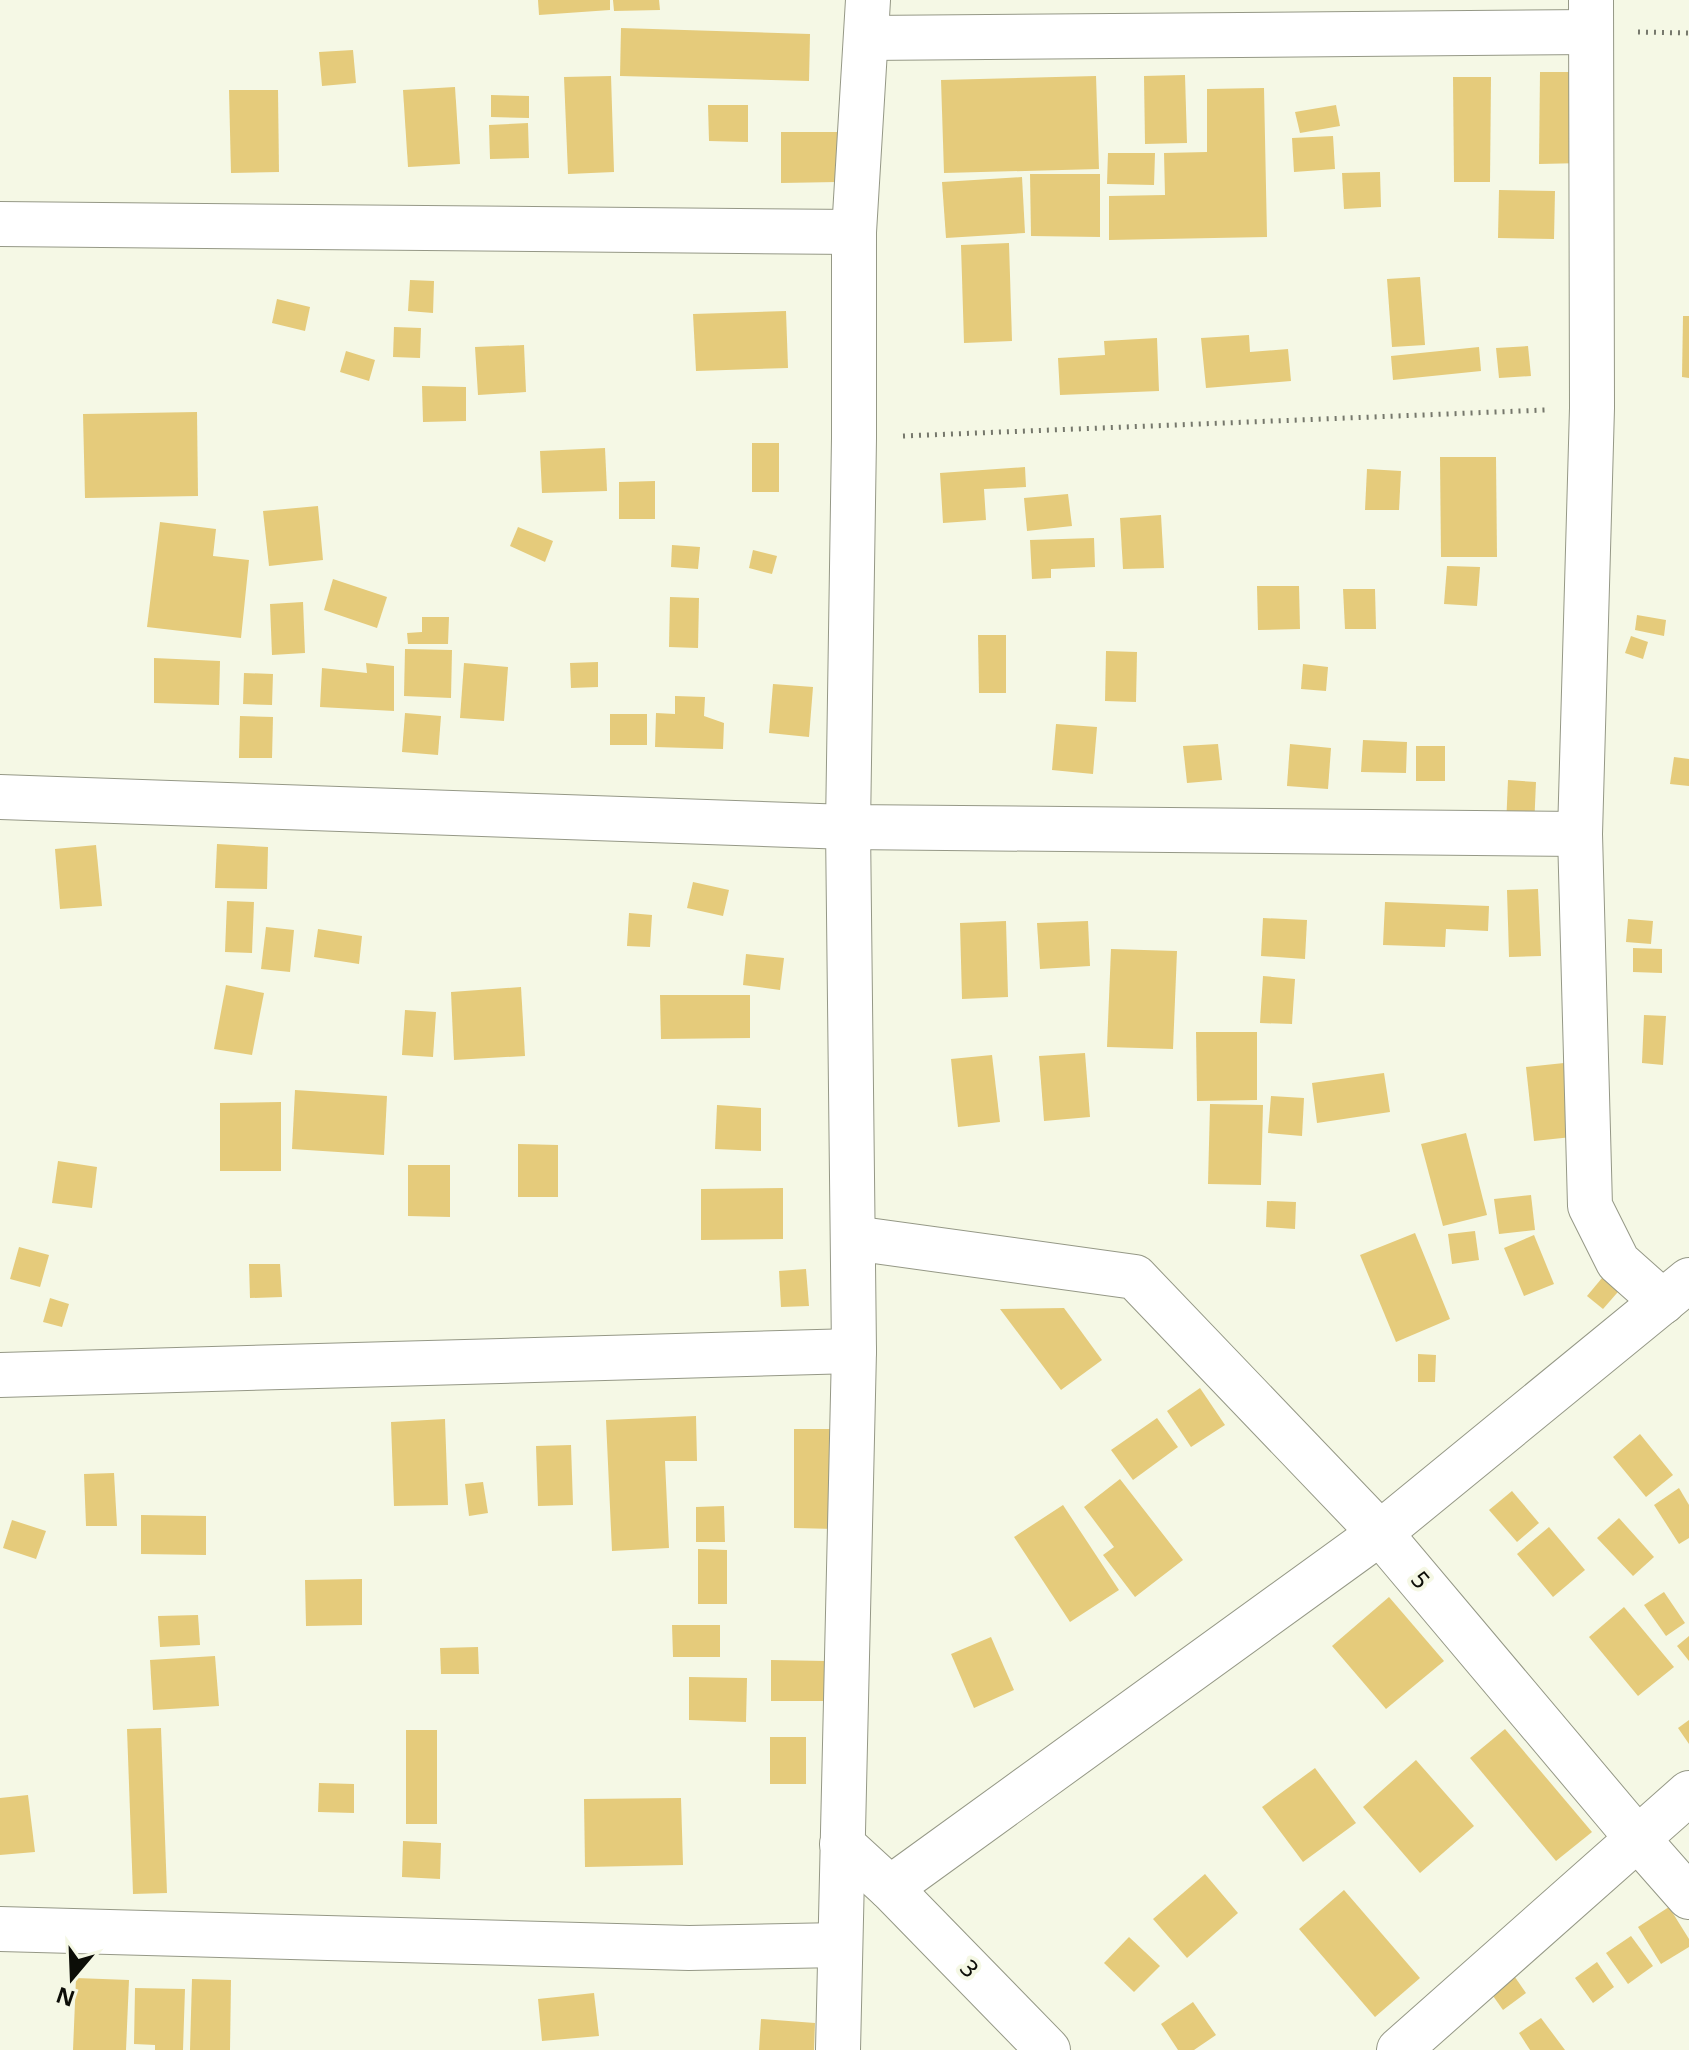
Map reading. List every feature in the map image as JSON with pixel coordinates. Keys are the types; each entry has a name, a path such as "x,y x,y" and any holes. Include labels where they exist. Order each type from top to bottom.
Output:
{"street":[{"path":"838,2050 854,1351 848,827 854,232 867,19 1591,16 1592,408 1580,834 1590,1206 1618,1262 1676,1291 1380,1533 890,1888"},
{"path":"0,224 854,232"},
{"path":"0,797 848,827 1580,834"},
{"name":"5","path":"853,1238 1135,1277 1380,1533 1689,1897"},
{"path":"0,1375 854,1351"},
{"path":"1399,2050 1689,1793"},
{"name":"3","path":"842,1844 890,1888 1048,2050"},
{"path":"0,1929 689,1948 840,1945"}],"path":[{"path":"854,438 1592,408"}],"building":[{"path":"538,0 610,0 610,10 539,15"},
{"path":"613,0 659,0 660,10 614,11"},
{"path":"621,28 810,34 809,81 620,76"},
{"path":"353,50 356,83 322,86 319,52"},
{"path":"1540,72 1584,72 1584,163 1539,164"},
{"path":"1185,75 1187,143 1145,144 1144,76"},
{"path":"611,76 614,172 568,174 564,77"},
{"path":"1096,76 1099,169 944,173 941,80"},
{"path":"1453,77 1491,77 1490,182 1454,182"},
{"path":"455,87 460,164 408,167 403,90"},
{"path":"1264,88 1267,237 1109,240 1109,196 1165,195 1164,153 1207,152 1207,89"},
{"path":"229,90 278,90 279,172 231,173"},
{"path":"491,95 529,96 529,118 491,117"},
{"path":"708,105 748,105 748,142 709,141"},
{"path":"1336,105 1340,126 1300,133 1295,112"},
{"path":"528,123 529,158 490,159 489,125"},
{"path":"781,132 837,132 837,182 781,183"},
{"path":"1333,136 1335,169 1294,172 1292,138"},
{"path":"1108,153 1155,153 1154,185 1107,184"},
{"path":"1380,172 1381,207 1344,209 1342,173"},
{"path":"1030,174 1100,174 1100,237 1031,236"},
{"path":"1022,177 1025,233 946,238 942,182"},
{"path":"1499,190 1555,191 1554,239 1498,238"},
{"path":"1009,243 1012,341 964,343 961,245"},
{"path":"1420,277 1425,345 1392,347 1387,279"},
{"path":"410,280 434,281 433,313 408,311"},
{"path":"277,299 310,307 305,331 272,323"},
{"path":"786,311 788,368 696,371 693,314"},
{"path":"1683,316 1689,316 1689,378 1682,377"},
{"path":"394,327 421,328 420,358 393,357"},
{"path":"1249,335 1250,352 1288,349 1291,381 1206,388 1201,338"},
{"path":"1157,338 1159,391 1060,395 1058,358 1105,355 1104,341"},
{"path":"524,345 526,392 478,395 475,347"},
{"path":"1528,346 1531,376 1499,378 1496,348"},
{"path":"1479,347 1481,371 1393,380 1391,356"},
{"path":"346,351 375,360 369,381 340,372"},
{"path":"422,386 466,387 466,421 423,422"},
{"path":"197,412 198,496 85,498 83,414"},
{"path":"752,443 779,443 779,492 752,492"},
{"path":"605,448 607,491 542,493 540,451"},
{"path":"1440,457 1496,457 1497,557 1441,557"},
{"path":"1025,467 1026,487 984,489 986,520 943,523 940,473"},
{"path":"1367,469 1401,471 1399,510 1365,510"},
{"path":"655,481 655,519 619,519 619,482"},
{"path":"1068,494 1072,526 1027,531 1024,498"},
{"path":"318,506 323,560 269,566 263,511"},
{"path":"1161,515 1164,568 1123,569 1120,518"},
{"path":"160,522 216,529 213,556 249,560 241,638 147,627"},
{"path":"518,527 553,541 545,562 510,546"},
{"path":"1094,538 1095,567 1051,569 1051,578 1032,579 1030,540"},
{"path":"672,545 700,547 698,569 671,567"},
{"path":"753,550 777,556 772,574 749,568"},
{"path":"1447,566 1480,567 1477,606 1444,604"},
{"path":"333,579 387,597 377,628 324,610"},
{"path":"1257,586 1299,586 1300,629 1258,630"},
{"path":"1343,589 1375,589 1376,629 1345,629"},
{"path":"670,597 699,598 698,648 669,647"},
{"path":"303,602 305,653 272,655 270,604"},
{"path":"1637,615 1666,620 1664,636 1635,630"},
{"path":"422,617 449,617 448,644 408,644 407,633 422,632"},
{"path":"978,635 1006,635 1006,693 979,693"},
{"path":"1631,636 1648,642 1643,659 1625,653"},
{"path":"405,649 452,650 451,698 404,696"},
{"path":"1106,651 1137,652 1136,702 1105,701"},
{"path":"154,658 220,661 219,705 154,703"},
{"path":"598,662 598,687 571,688 570,663"},
{"path":"366,663 394,666 394,711 320,707 322,668 367,673"},
{"path":"464,663 508,667 504,721 460,718"},
{"path":"1303,664 1328,667 1326,691 1301,689"},
{"path":"244,673 273,674 272,705 243,704"},
{"path":"773,684 813,687 809,737 769,733"},
{"path":"675,696 705,697 704,716 724,723 723,749 655,747 656,713 675,714"},
{"path":"405,713 441,716 438,755 402,752"},
{"path":"610,714 647,714 647,745 610,745"},
{"path":"240,716 273,717 272,758 239,758"},
{"path":"1056,724 1097,727 1093,774 1052,770"},
{"path":"1363,740 1407,742 1406,773 1361,772"},
{"path":"1218,744 1222,780 1187,783 1183,746"},
{"path":"1290,744 1331,748 1328,789 1287,786"},
{"path":"1416,746 1445,746 1445,781 1416,781"},
{"path":"1674,757 1689,759 1689,786 1670,784"},
{"path":"1508,780 1536,782 1534,828 1506,826"},
{"path":"217,844 268,847 267,889 215,888"},
{"path":"96,845 102,906 60,909 55,849"},
{"path":"693,882 729,890 723,916 687,908"},
{"path":"1538,889 1541,956 1509,957 1507,890"},
{"path":"227,901 254,902 252,953 225,952"},
{"path":"1385,902 1489,906 1488,931 1446,929 1445,947 1383,945"},
{"path":"629,913 652,915 650,947 627,946"},
{"path":"1263,918 1307,920 1305,959 1261,956"},
{"path":"1628,919 1653,921 1651,944 1626,942"},
{"path":"1006,921 1008,997 962,999 960,923"},
{"path":"1088,921 1090,966 1040,969 1037,923"},
{"path":"266,927 294,930 290,972 261,969"},
{"path":"318,929 362,936 359,964 314,957"},
{"path":"1633,948 1662,949 1662,973 1633,972"},
{"path":"1111,949 1177,951 1173,1049 1107,1047"},
{"path":"746,954 784,958 780,990 743,985"},
{"path":"1263,976 1295,979 1292,1024 1260,1023"},
{"path":"226,985 264,993 252,1055 214,1049"},
{"path":"521,987 525,1056 454,1060 451,992"},
{"path":"660,995 750,995 750,1038 661,1039"},
{"path":"405,1010 436,1012 433,1057 402,1055"},
{"path":"1644,1015 1666,1016 1663,1065 1642,1063"},
{"path":"1196,1032 1257,1032 1257,1100 1197,1101"},
{"path":"1085,1053 1090,1117 1044,1121 1039,1056"},
{"path":"992,1055 1000,1122 958,1127 951,1059"},
{"path":"1564,1063 1572,1137 1534,1141 1526,1067"},
{"path":"1384,1073 1390,1112 1317,1123 1312,1083"},
{"path":"295,1090 387,1096 384,1155 292,1149"},
{"path":"1271,1096 1304,1098 1302,1136 1268,1133"},
{"path":"281,1102 281,1171 220,1171 220,1103"},
{"path":"1210,1104 1263,1105 1261,1185 1208,1184"},
{"path":"717,1105 761,1108 761,1151 715,1149"},
{"path":"1466,1133 1487,1215 1443,1226 1421,1144"},
{"path":"518,1144 558,1145 558,1197 518,1197"},
{"path":"58,1161 97,1167 92,1208 52,1203"},
{"path":"408,1165 450,1165 450,1217 408,1216"},
{"path":"783,1188 783,1239 701,1240 701,1189"},
{"path":"1531,1195 1535,1230 1499,1234 1494,1199"},
{"path":"1267,1201 1296,1202 1295,1229 1266,1227"},
{"path":"1475,1231 1479,1260 1452,1264 1448,1234"},
{"path":"1415,1233 1450,1319 1396,1342 1360,1255"},
{"path":"1534,1235 1554,1284 1524,1296 1504,1248"},
{"path":"19,1247 49,1255 40,1287 10,1279"},
{"path":"249,1264 280,1264 282,1297 250,1298"},
{"path":"806,1269 809,1306 781,1307 779,1271"},
{"path":"1607,1272 1624,1285 1603,1309 1587,1296"},
{"path":"50,1298 69,1304 62,1327 43,1322"},
{"path":"1064,1308 1102,1360 1061,1390 1000,1309"},
{"path":"1418,1354 1436,1355 1435,1382 1418,1382"},
{"path":"1200,1388 1225,1425 1191,1447 1167,1411"},
{"path":"696,1416 697,1461 665,1461 669,1548 612,1551 606,1420"},
{"path":"1157,1418 1178,1447 1133,1480 1111,1450"},
{"path":"445,1419 448,1505 394,1506 391,1422"},
{"path":"794,1429 834,1429 835,1529 794,1528"},
{"path":"1640,1434 1673,1475 1646,1497 1613,1457"},
{"path":"571,1445 573,1505 538,1506 536,1446"},
{"path":"114,1473 117,1526 86,1526 84,1474"},
{"path":"1120,1479 1183,1560 1135,1597 1103,1555 1114,1547 1084,1507"},
{"path":"483,1482 488,1513 469,1516 465,1484"},
{"path":"1679,1488 1689,1505 1689,1538 1679,1544 1654,1505"},
{"path":"1512,1491 1539,1523 1517,1542 1489,1510"},
{"path":"1063,1505 1119,1590 1070,1622 1014,1537"},
{"path":"724,1506 725,1542 696,1542 696,1507"},
{"path":"141,1515 206,1516 206,1555 141,1554"},
{"path":"1619,1518 1654,1557 1633,1576 1597,1538"},
{"path":"12,1520 46,1531 36,1559 3,1548"},
{"path":"1549,1527 1585,1570 1553,1597 1517,1554"},
{"path":"698,1549 727,1550 727,1604 698,1604"},
{"path":"362,1579 362,1625 306,1626 305,1580"},
{"path":"1664,1592 1685,1623 1666,1636 1644,1605"},
{"path":"1389,1597 1444,1661 1386,1709 1332,1646"},
{"path":"1624,1607 1674,1667 1638,1696 1589,1637"},
{"path":"198,1615 200,1645 160,1647 158,1616"},
{"path":"672,1625 720,1625 720,1657 673,1657"},
{"path":"1689,1636 1689,1661 1677,1646"},
{"path":"991,1637 1014,1690 974,1708 951,1654"},
{"path":"478,1647 479,1674 441,1674 440,1648"},
{"path":"215,1656 219,1706 153,1710 150,1660"},
{"path":"771,1660 826,1661 826,1701 771,1701"},
{"path":"689,1677 747,1678 746,1722 689,1720"},
{"path":"1689,1720 1689,1744 1678,1728"},
{"path":"161,1728 167,1893 133,1894 127,1729"},
{"path":"1505,1729 1592,1832 1556,1861 1470,1758"},
{"path":"406,1730 437,1730 437,1824 406,1824"},
{"path":"770,1737 806,1737 806,1784 770,1784"},
{"path":"1416,1760 1474,1826 1420,1873 1363,1807"},
{"path":"1315,1768 1356,1823 1303,1862 1262,1807"},
{"path":"319,1783 354,1784 354,1813 318,1812"},
{"path":"28,1795 35,1852 0,1855 0,1798"},
{"path":"681,1798 683,1865 585,1867 584,1799"},
{"path":"403,1841 441,1843 440,1879 402,1877"},
{"path":"1205,1874 1238,1913 1187,1958 1153,1919"},
{"path":"1344,1890 1420,1978 1375,2017 1299,1929"},
{"path":"1669,1907 1689,1939 1689,1947 1661,1964 1638,1927"},
{"path":"1631,1936 1653,1966 1628,1984 1606,1953"},
{"path":"1129,1937 1160,1966 1134,1992 1104,1963"},
{"path":"1597,1962 1614,1987 1593,2003 1575,1978"},
{"path":"1510,1970 1526,1993 1503,2010 1486,1986"},
{"path":"76,1978 129,1980 126,2050 73,2050"},
{"path":"192,1979 231,1980 230,2050 190,2050"},
{"path":"135,1988 185,1989 183,2050 155,2050 155,2045 134,2044"},
{"path":"594,1993 599,2036 542,2041 538,1999"},
{"path":"1193,2002 1216,2035 1194,2050 1178,2050 1161,2024"},
{"path":"1541,2018 1565,2050 1530,2050 1519,2033"},
{"path":"761,2019 815,2023 814,2050 759,2050"}]}
